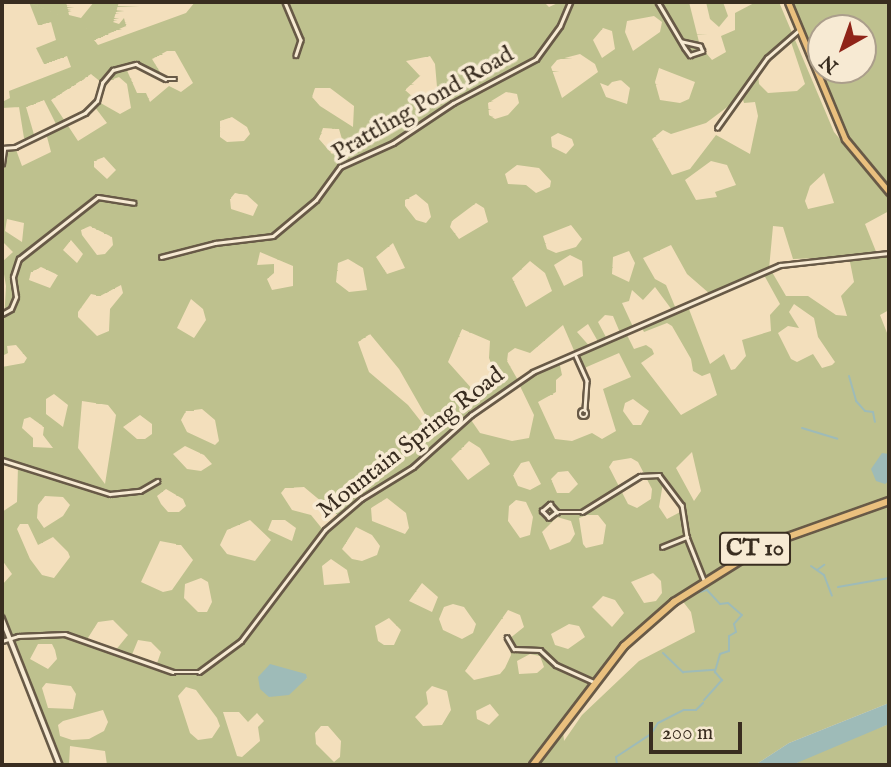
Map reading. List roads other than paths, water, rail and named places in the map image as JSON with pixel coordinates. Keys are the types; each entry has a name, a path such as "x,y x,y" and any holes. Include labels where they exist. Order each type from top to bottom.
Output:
{"highway":[{"name":"CT 10","path":"533,765 639,631 703,578 765,545 889,501"}],"main road":[{"path":"786,2 845,139 889,192"}],"street":[{"path":"285,2 301,40 296,55"},
{"name":"Prattling Pond Road","path":"162,257 215,243 273,236 318,197 340,167 393,143 453,103 477,95 536,60 560,26 570,2"},
{"path":"657,2 690,55 703,49 682,42"},
{"path":"717,128 767,58 799,30"},
{"path":"2,164 3,148 85,113 97,101 102,83 113,70 136,64 165,79 175,79"},
{"path":"2,314 11,309 16,297 13,277 19,259 98,197 134,203"},
{"name":"Mountain Spring Road","path":"2,642 12,638 65,634 173,672 199,672 241,641 307,549 361,499 413,467 471,415 533,372 576,356 780,265 889,253"},
{"path":"576,356 588,388 585,410"},
{"path":"2,460 110,494 140,491 157,481"},
{"path":"557,512 550,504 542,511 549,518 557,512 589,509 633,480 655,474 667,481 682,505 687,537 703,578"},
{"path":"662,547 687,537"},
{"path":"2,618 60,765"},
{"path":"507,637 514,650 540,650 556,665 596,684"}],"water":[{"path":"882,453 889,454 889,481 885,484 876,481 871,469"},
{"path":"270,664 306,674 307,678 289,695 269,697 260,689 258,677"},
{"path":"889,703 889,724 792,765 755,765 789,743"}],"waterway":[{"path":"849,376 856,401 865,411 873,412 875,422"},
{"path":"802,428 837,439"},
{"path":"817,570 824,565"},
{"path":"811,566 824,575 832,596"},
{"path":"838,587 889,578"},
{"path":"693,594 707,590 720,604 728,603 742,615 734,624 736,632 729,636 729,651 720,654 715,672 722,680 704,700"},
{"path":"663,653 683,672 715,670"},
{"path":"617,765 616,757 651,734 658,723 684,710 696,710 703,703"}]}
